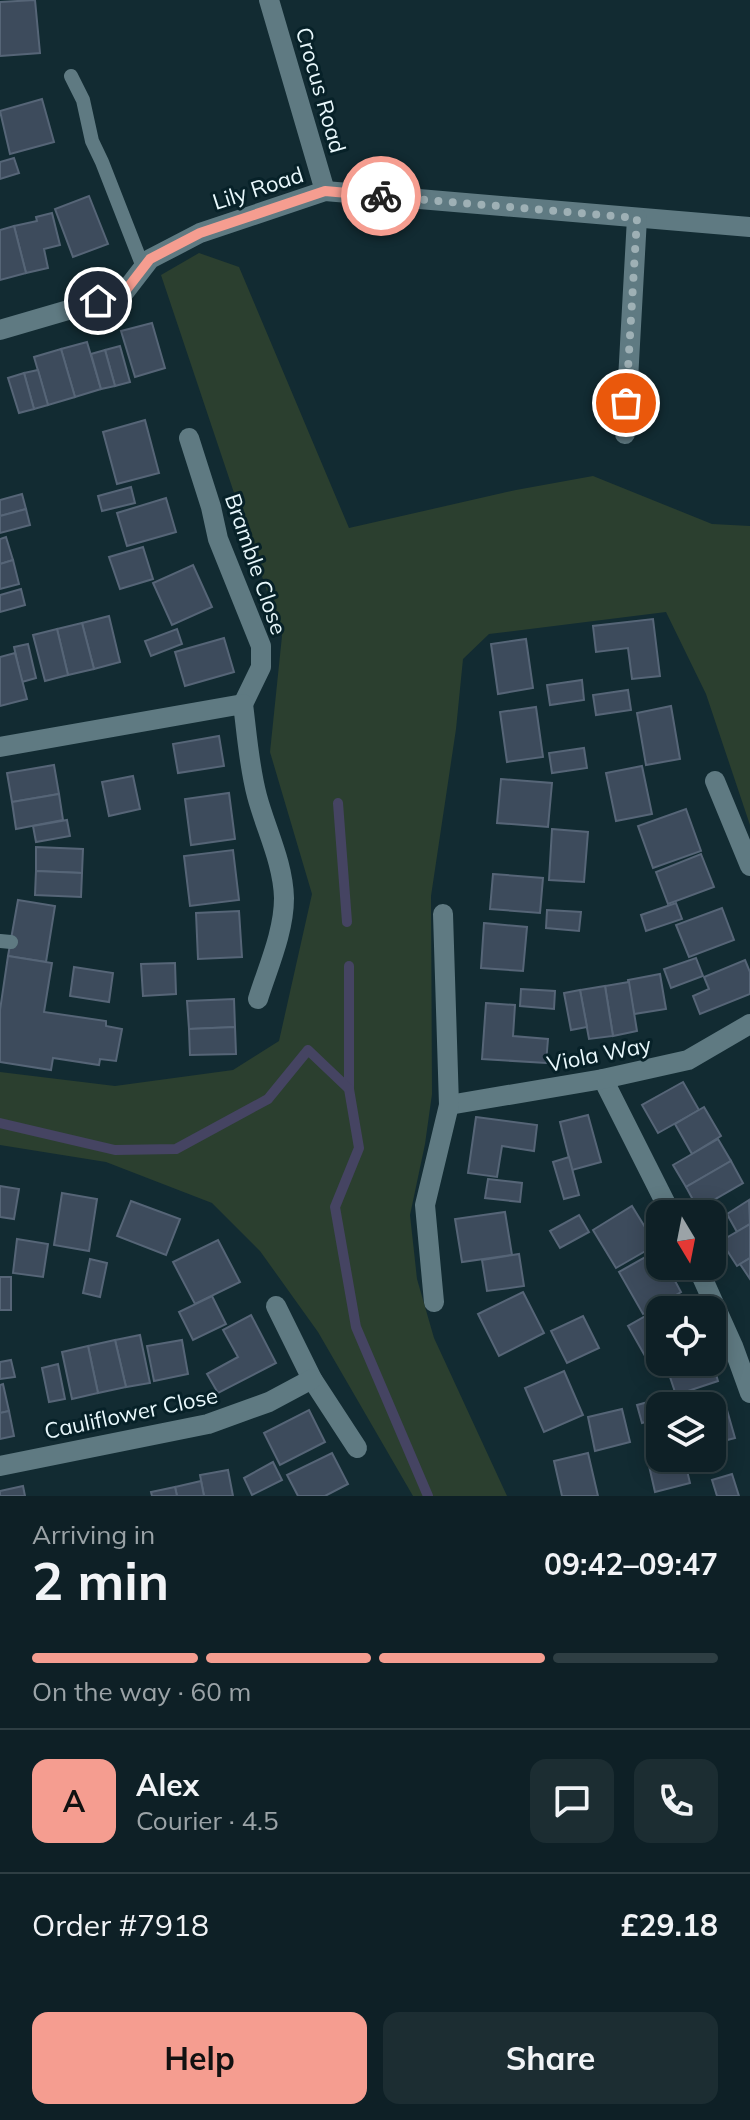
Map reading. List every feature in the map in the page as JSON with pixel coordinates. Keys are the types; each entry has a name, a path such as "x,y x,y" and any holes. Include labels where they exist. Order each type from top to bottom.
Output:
{"street":[{"name":"Crocus Road","path":"272,1 325,191"},
{"name":"Lily Road","path":"0,330 123,294 150,259 200,233 325,191 750,227"},
{"path":"625,434 637,218"},
{"name":"Bramble Close","path":"189,438 218,539 261,646 261,667 243,704"},
{"path":"0,747 243,704 251,771 279,863 284,896 279,928 258,999"},
{"path":"715,781 750,866"},
{"path":"434,1302 425,1205 449,1105 443,914"},
{"name":"Viola Way","path":"449,1105 603,1079 688,1060 750,1024"},
{"path":"603,1079 664,1200"},
{"path":"703,1280 750,1393"},
{"path":"276,1306 312,1379 357,1448"},
{"name":"Cauliflower Close","path":"0,1466 208,1424 269,1402 312,1379"}],"lane":[{"path":"71,76 83,100 92,141 143,267"}],"green space":[{"path":"199,253 239,267 349,528 593,476 712,524 750,526 750,825 706,694 666,612 489,634 463,659 456,729 431,896 432,1094 410,1215 417,1279 434,1338 507,1496 413,1496 318,1332 260,1251 212,1203 106,1162 0,1145 0,1072 115,1086 233,1070 279,1041 312,894 270,752 282,636 161,275"}],"building":[{"path":"35,0 40,53 0,56 0,2"},
{"path":"42,99 54,142 10,154 0,111"},
{"path":"14,158 19,173 0,179 0,162"},
{"path":"89,196 108,244 73,257 55,209"},
{"path":"52,213 60,245 44,249 48,268 26,273 14,226 37,221 36,217"},
{"path":"14,226 26,273 0,280 0,230"},
{"path":"152,323 165,368 135,377 121,331"},
{"path":"87,342 101,389 75,397 61,349"},
{"path":"120,346 130,382 115,386 105,350"},
{"path":"61,349 75,397 48,405 34,357"},
{"path":"105,350 115,386 101,389 91,354"},
{"path":"38,370 48,405 34,409 24,373"},
{"path":"24,373 34,409 19,413 8,378"},
{"path":"145,420 159,473 117,484 103,432"},
{"path":"131,487 135,503 102,511 98,496"},
{"path":"22,494 26,509 0,516 0,500"},
{"path":"166,498 176,532 127,546 117,513"},
{"path":"26,509 30,525 0,533 0,516"},
{"path":"6,537 13,560 0,564 0,539"},
{"path":"143,547 153,579 120,589 109,557"},
{"path":"13,560 19,584 0,589 0,564"},
{"path":"193,565 212,607 172,625 153,583"},
{"path":"21,589 25,605 0,612 0,595"},
{"path":"109,616 120,662 94,669 82,623"},
{"path":"653,619 660,676 632,679 628,648 596,652 593,626"},
{"path":"82,623 94,669 68,675 57,629"},
{"path":"57,629 68,675 45,681 33,635"},
{"path":"177,629 182,644 151,656 145,641"},
{"path":"224,638 234,672 185,686 175,652"},
{"path":"526,639 533,688 498,694 491,644"},
{"path":"28,644 36,678 22,682 14,647"},
{"path":"15,653 27,699 0,706 0,657"},
{"path":"582,680 584,700 550,705 547,685"},
{"path":"628,690 631,710 596,715 593,695"},
{"path":"671,706 680,759 646,765 637,713"},
{"path":"536,707 543,757 507,762 500,712"},
{"path":"219,736 224,766 178,773 173,744"},
{"path":"584,748 587,768 552,773 549,753"},
{"path":"54,765 59,794 12,802 7,773"},
{"path":"642,766 652,814 616,821 606,773"},
{"path":"133,776 140,809 109,816 102,782"},
{"path":"501,779 552,783 548,827 497,823"},
{"path":"229,793 235,839 191,845 185,799"},
{"path":"59,794 63,820 16,829 12,802"},
{"path":"686,809 701,851 653,868 638,826"},
{"path":"67,820 70,836 36,842 33,826"},
{"path":"552,829 588,832 584,882 549,880"},
{"path":"36,847 83,849 82,873 36,871"},
{"path":"233,850 239,900 190,906 184,856"},
{"path":"701,854 714,887 668,904 656,872"},
{"path":"36,871 82,873 81,897 35,895"},
{"path":"493,874 543,878 540,913 490,909"},
{"path":"18,900 55,906 46,962 8,956"},
{"path":"676,903 682,919 646,931 641,915"},
{"path":"722,908 734,940 689,957 676,925"},
{"path":"547,910 581,912 579,931 546,928"},
{"path":"239,911 242,957 198,959 196,913"},
{"path":"484,923 527,927 523,971 481,968"},
{"path":"8,956 52,963 44,1012 106,1021 106,1026 122,1029 116,1061 100,1059 99,1065 53,1058 51,1070 0,1062 0,1010"},
{"path":"696,958 703,976 671,988 664,969"},
{"path":"745,960 750,972 750,994 700,1014 693,996 709,989 704,977"},
{"path":"175,963 176,994 143,996 141,964"},
{"path":"74,967 113,973 109,1002 70,996"},
{"path":"660,974 666,1009 634,1014 628,980"},
{"path":"629,982 637,1031 613,1036 605,986"},
{"path":"605,986 613,1036 589,1039 580,990"},
{"path":"521,989 555,991 554,1009 520,1006"},
{"path":"580,990 587,1027 571,1030 564,993"},
{"path":"234,999 235,1027 189,1029 187,1001"},
{"path":"486,1003 515,1005 513,1036 548,1039 546,1063 482,1059"},
{"path":"235,1027 236,1054 190,1055 189,1029"},
{"path":"683,1082 699,1110 658,1133 642,1105"},
{"path":"704,1107 721,1136 692,1154 675,1124"},
{"path":"588,1115 601,1162 572,1170 560,1122"},
{"path":"476,1117 537,1125 534,1151 502,1146 497,1177 468,1173"},
{"path":"718,1139 731,1161 686,1187 673,1165"},
{"path":"569,1157 579,1195 564,1199 553,1162"},
{"path":"731,1161 743,1183 714,1200 693,1200 686,1187"},
{"path":"488,1179 522,1183 520,1202 485,1198"},
{"path":"0,1186 19,1189 14,1219 0,1217"},
{"path":"62,1193 97,1199 89,1251 54,1245"},
{"path":"749,1200 750,1224 737,1232 727,1214"},
{"path":"131,1201 180,1219 166,1255 117,1236"},
{"path":"632,1206 646,1229 646,1251 616,1268 593,1230"},
{"path":"505,1212 512,1255 462,1262 455,1219"},
{"path":"579,1215 589,1232 560,1248 550,1231"},
{"path":"750,1224 750,1258 737,1266 726,1249 726,1238"},
{"path":"17,1239 48,1244 43,1277 13,1273"},
{"path":"218,1240 240,1282 195,1304 173,1262"},
{"path":"519,1254 524,1286 487,1291 482,1260"},
{"path":"646,1257 646,1280 675,1280 681,1292 674,1296 646,1296 646,1312 643,1314 619,1272"},
{"path":"750,1258 750,1279 740,1264"},
{"path":"90,1259 107,1263 100,1297 83,1293"},
{"path":"0,1277 11,1277 11,1310 0,1310"},
{"path":"523,1292 544,1333 499,1356 478,1314"},
{"path":"212,1296 226,1324 193,1340 179,1312"},
{"path":"251,1315 276,1363 218,1393 207,1374 238,1357 223,1330"},
{"path":"583,1316 599,1348 567,1363 551,1331"},
{"path":"646,1316 646,1355 645,1356 628,1326"},
{"path":"140,1335 150,1383 126,1387 115,1340"},
{"path":"115,1340 126,1387 98,1393 88,1346"},
{"path":"182,1340 188,1374 154,1381 147,1346"},
{"path":"88,1346 98,1393 72,1399 62,1352"},
{"path":"11,1360 15,1377 0,1379 0,1362"},
{"path":"58,1364 65,1399 49,1402 42,1368"},
{"path":"564,1371 583,1415 544,1432 525,1388"},
{"path":"670,1376 716,1376 718,1381 685,1392 675,1392"},
{"path":"3,1384 9,1411 0,1413 0,1385"},
{"path":"646,1403 646,1422 642,1423 637,1405"},
{"path":"726,1406 735,1438 726,1440"},
{"path":"622,1409 630,1442 595,1451 588,1417"},
{"path":"309,1410 325,1442 280,1465 264,1433"},
{"path":"9,1411 14,1436 0,1439 0,1413"},
{"path":"332,1453 348,1484 325,1496 298,1496 287,1475"},
{"path":"588,1453 598,1496 562,1496 554,1461"},
{"path":"273,1462 282,1480 252,1495 244,1478"},
{"path":"228,1470 233,1496 204,1496 200,1475"},
{"path":"650,1472 687,1472 690,1483 655,1492"},
{"path":"732,1474 739,1496 717,1496 712,1480"},
{"path":"201,1481 204,1496 177,1496 175,1487"},
{"path":"23,1486 25,1496 0,1496 0,1491"},
{"path":"175,1487 177,1496 152,1496 151,1492"}],"waterway":[{"path":"338,803 347,922"},
{"path":"349,966 349,1089"},
{"path":"0,1123 115,1150 176,1149 268,1099 308,1050 349,1089 359,1148 335,1207 356,1327 428,1496"}],"way so far":[{"path":"381,196 637,218 626,403"}],"route":[{"path":"98,301 123,294 150,259 200,233 325,191 381,196"}]}
